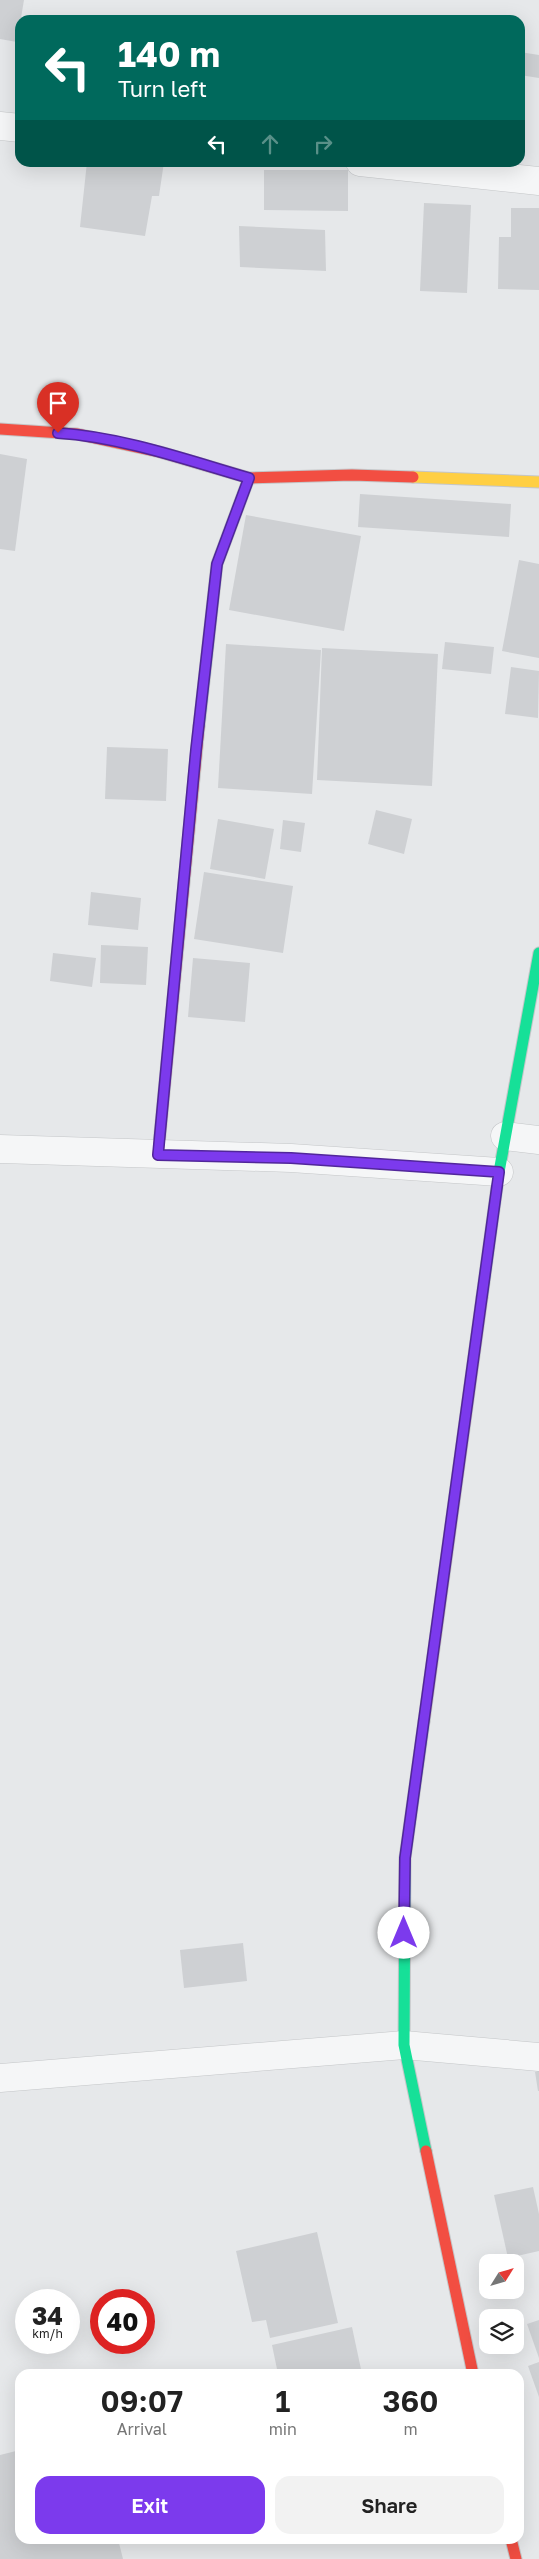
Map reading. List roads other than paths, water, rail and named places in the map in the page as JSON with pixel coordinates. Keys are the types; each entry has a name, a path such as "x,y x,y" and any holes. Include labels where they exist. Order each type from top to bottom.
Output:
{"street":[{"path":"0,126 15,128"},
{"path":"410,167 539,180"},
{"path":"0,429 77,434 160,452 249,478 352,475 539,482"},
{"path":"158,1155 196,750 217,564 249,478"},
{"path":"472,2369 404,2045 405,1858 499,1172 539,953"},
{"path":"505,1136 539,1140"},
{"path":"0,1149 291,1158 499,1172"},
{"path":"0,2078 404,2045 539,2057"},
{"path":"512,2544 516,2559"}]}
